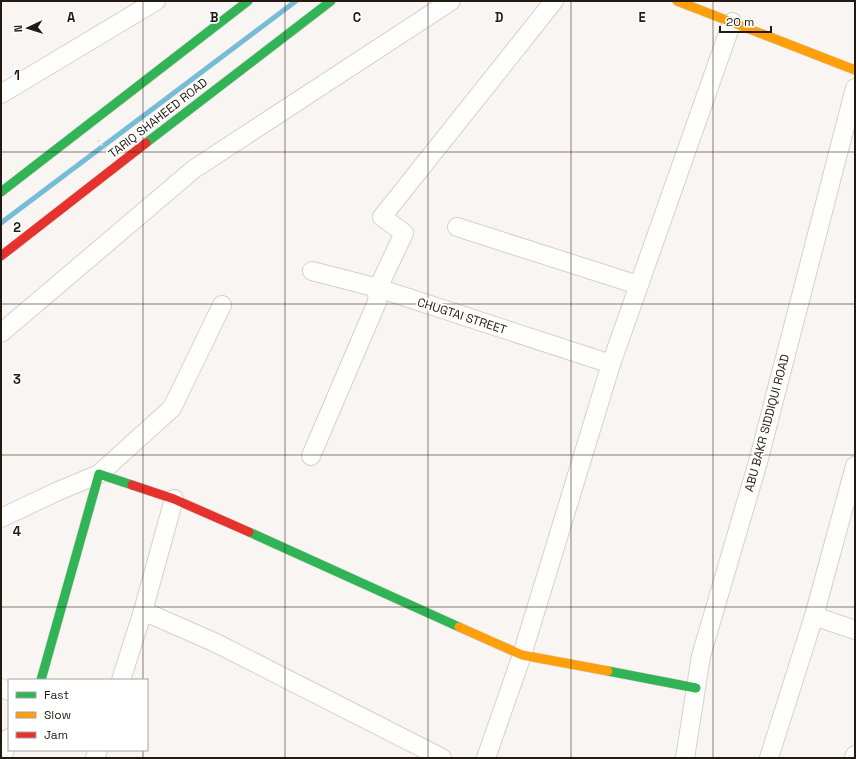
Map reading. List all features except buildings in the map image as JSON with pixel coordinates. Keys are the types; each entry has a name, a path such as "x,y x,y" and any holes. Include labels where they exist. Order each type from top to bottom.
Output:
{"street":[{"path":"1,94 156,1"},
{"path":"1,192 88,127 248,1"},
{"name":"TARIQ SHAHEED ROAD","path":"1,256 331,1"},
{"path":"311,456 377,302 378,288 404,233 382,217 554,1"},
{"path":"677,1 855,70"},
{"path":"1,333 194,169 441,4"},
{"path":"486,758 522,655 611,364 732,22"},
{"name":"ABU BAKR SIDDIQUI ROAD","path":"685,758 701,656 758,462 855,88"},
{"path":"457,227 638,285"},
{"name":"CHUGTAI STREET","path":"312,271 378,288 611,364"},
{"path":"1,518 99,474 172,408 222,305"},
{"path":"769,758 814,616 855,466"},
{"path":"99,474 174,499 522,655 696,688"},
{"path":"41,679 99,474"},
{"path":"121,679 143,611 174,499"},
{"path":"143,611 216,643 442,758"},
{"path":"814,616 855,630"},
{"path":"2,758 8,741"}],"path":[{"path":"94,134 110,156"}],"waterway":[{"path":"1,223 296,1"}],"traffic: fast":[{"path":"1,192 248,1"},
{"path":"146,143 331,1"},
{"path":"41,679 99,474 132,485"},
{"path":"249,532 459,627"},
{"path":"608,671 696,688"}],"traffic: slow":[{"path":"677,1 855,70"},
{"path":"459,627 522,655 608,671"}],"traffic: jam":[{"path":"1,256 146,143"},
{"path":"132,485 174,499 249,532"}]}
